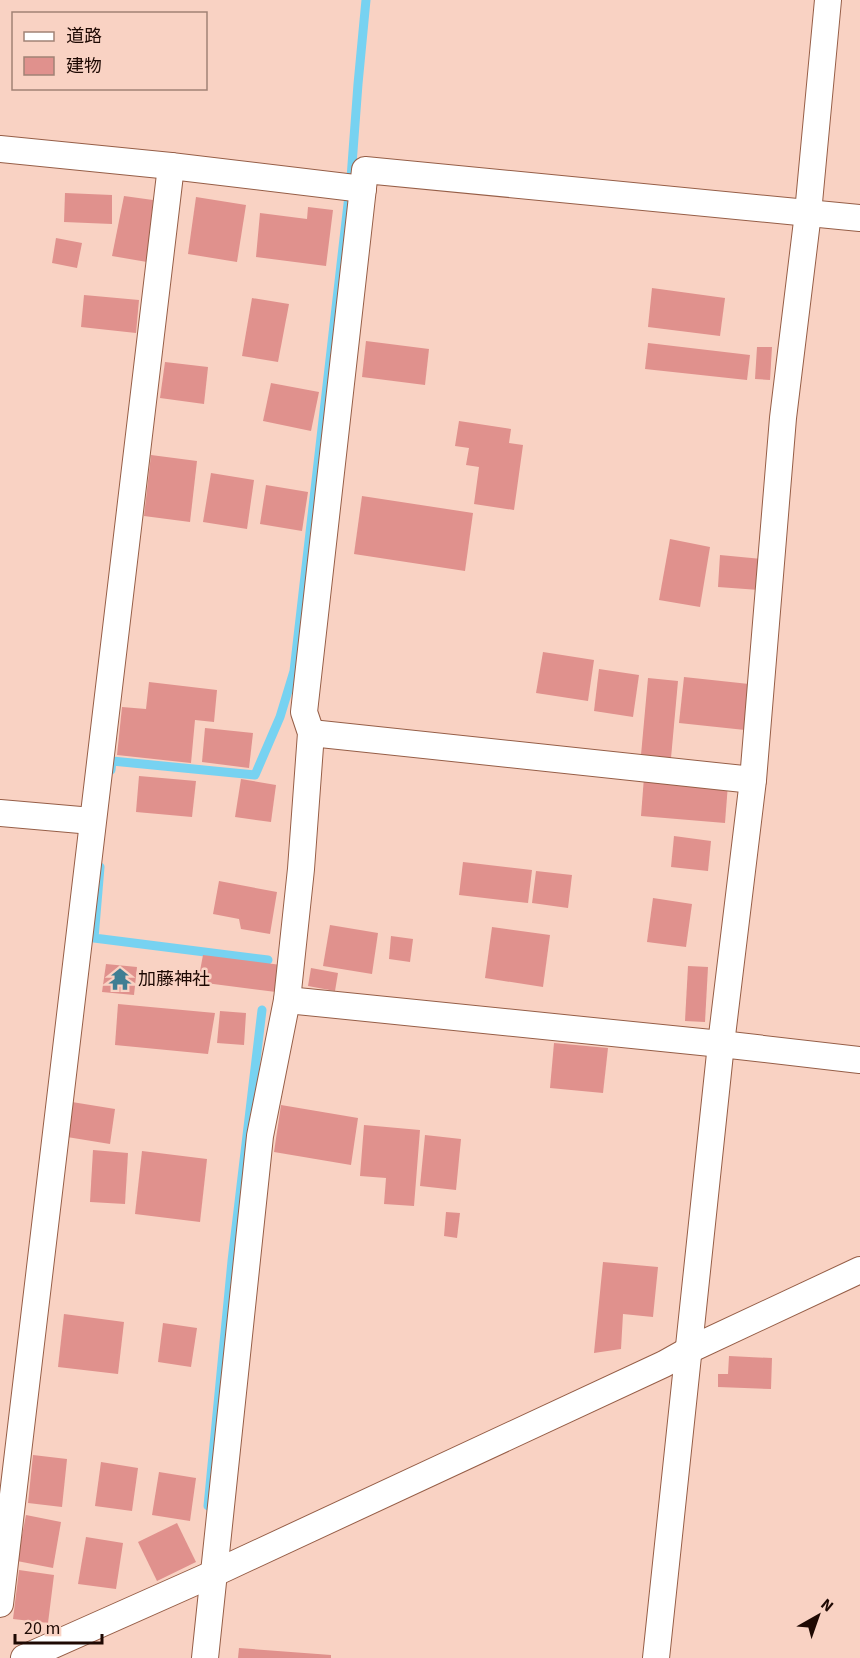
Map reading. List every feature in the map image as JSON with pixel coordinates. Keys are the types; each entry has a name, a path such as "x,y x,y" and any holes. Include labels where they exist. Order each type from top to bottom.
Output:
{"street":[{"path":"656,1658 721,1044 753,780 783,418 808,213 828,0"},
{"path":"0,149 355,188"},
{"path":"0,1604 171,166"},
{"path":"205,1658 206,1577 260,1136 286,1000 301,868 311,733 304,712 355,188 365,170 860,218"},
{"path":"311,733 753,780"},
{"path":"0,813 92,821"},
{"path":"286,1000 860,1060"},
{"path":"24,1658 206,1577 664,1365 689,1350 860,1270"}],"building":[{"path":"65,193 112,195 112,224 64,222"},
{"path":"124,196 153,200 147,262 112,256"},
{"path":"196,197 246,205 237,262 188,254"},
{"path":"308,207 333,210 326,266 256,257 260,213 307,219"},
{"path":"56,238 82,243 77,268 52,263"},
{"path":"652,288 725,298 720,336 648,327"},
{"path":"84,295 139,300 136,333 81,327"},
{"path":"252,298 289,304 278,362 242,356"},
{"path":"366,341 429,349 425,385 362,377"},
{"path":"648,343 750,355 747,380 645,369"},
{"path":"757,347 772,347 770,380 755,379"},
{"path":"165,362 208,367 204,404 160,398"},
{"path":"271,383 319,392 311,431 263,421"},
{"path":"459,421 511,429 509,443 523,445 514,510 474,504 479,467 466,465 469,448 455,446"},
{"path":"151,455 197,461 190,522 144,516"},
{"path":"211,473 254,480 247,529 203,522"},
{"path":"266,485 308,492 302,531 260,524"},
{"path":"362,496 473,513 465,571 354,554"},
{"path":"670,539 710,547 700,607 659,600"},
{"path":"720,555 762,559 759,590 718,587"},
{"path":"543,652 594,660 588,701 536,693"},
{"path":"599,669 639,675 633,717 594,711"},
{"path":"684,677 749,684 745,730 679,723"},
{"path":"648,678 678,681 671,758 641,755"},
{"path":"149,682 217,690 214,722 195,720 191,763 117,755 122,707 146,709"},
{"path":"205,728 253,733 249,768 202,762"},
{"path":"139,776 196,781 192,817 136,812"},
{"path":"644,777 728,784 725,823 641,816"},
{"path":"241,779 276,785 271,822 235,817"},
{"path":"674,836 711,841 708,871 671,867"},
{"path":"463,862 532,870 528,903 459,895"},
{"path":"536,871 572,875 568,908 532,903"},
{"path":"219,881 277,892 270,934 241,929 239,919 213,914"},
{"path":"653,898 692,904 686,947 647,942"},
{"path":"330,925 378,933 372,974 323,966"},
{"path":"492,927 550,935 543,987 485,978"},
{"path":"391,936 413,939 410,962 389,959"},
{"path":"203,955 281,965 276,992 198,982"},
{"name":"加藤神社","path":"106,964 137,967 134,995 102,992"},
{"path":"688,966 708,967 705,1022 685,1021"},
{"path":"311,968 338,973 335,991 308,986"},
{"path":"118,1004 215,1013 208,1054 115,1045"},
{"path":"220,1011 246,1013 244,1045 217,1043"},
{"path":"554,1043 608,1048 603,1093 550,1088"},
{"path":"72,1102 115,1109 110,1144 67,1137"},
{"path":"281,1105 358,1118 351,1165 274,1152"},
{"path":"364,1125 420,1130 414,1206 384,1204 386,1178 360,1176"},
{"path":"425,1135 461,1139 456,1190 420,1186"},
{"path":"93,1150 128,1153 125,1204 90,1202"},
{"path":"142,1151 207,1159 200,1222 135,1214"},
{"path":"446,1212 460,1213 457,1238 444,1236"},
{"path":"603,1262 658,1267 653,1317 623,1314 621,1349 594,1353"},
{"path":"64,1314 124,1322 118,1374 58,1367"},
{"path":"163,1323 197,1328 191,1367 158,1362"},
{"path":"729,1356 772,1358 771,1389 718,1387 718,1374 728,1374"},
{"path":"33,1455 67,1459 62,1507 28,1503"},
{"path":"101,1462 138,1468 132,1511 95,1506"},
{"path":"159,1472 196,1478 190,1521 152,1515"},
{"path":"26,1515 61,1522 53,1568 17,1561"},
{"path":"177,1523 196,1562 157,1581 138,1542"},
{"path":"86,1537 123,1543 116,1589 78,1584"},
{"path":"19,1570 54,1575 48,1623 13,1619"},
{"path":"239,1648 331,1655 331,1658 238,1658"}],"waterway":[{"path":"111,770 112,761 255,775 280,717 294,671 351,178 366,0"},
{"path":"100,867 94,938 268,960"},
{"path":"208,1506 232,1261 262,1010"}],"place":[{"name":"加藤神社","path":"120,979"}]}
